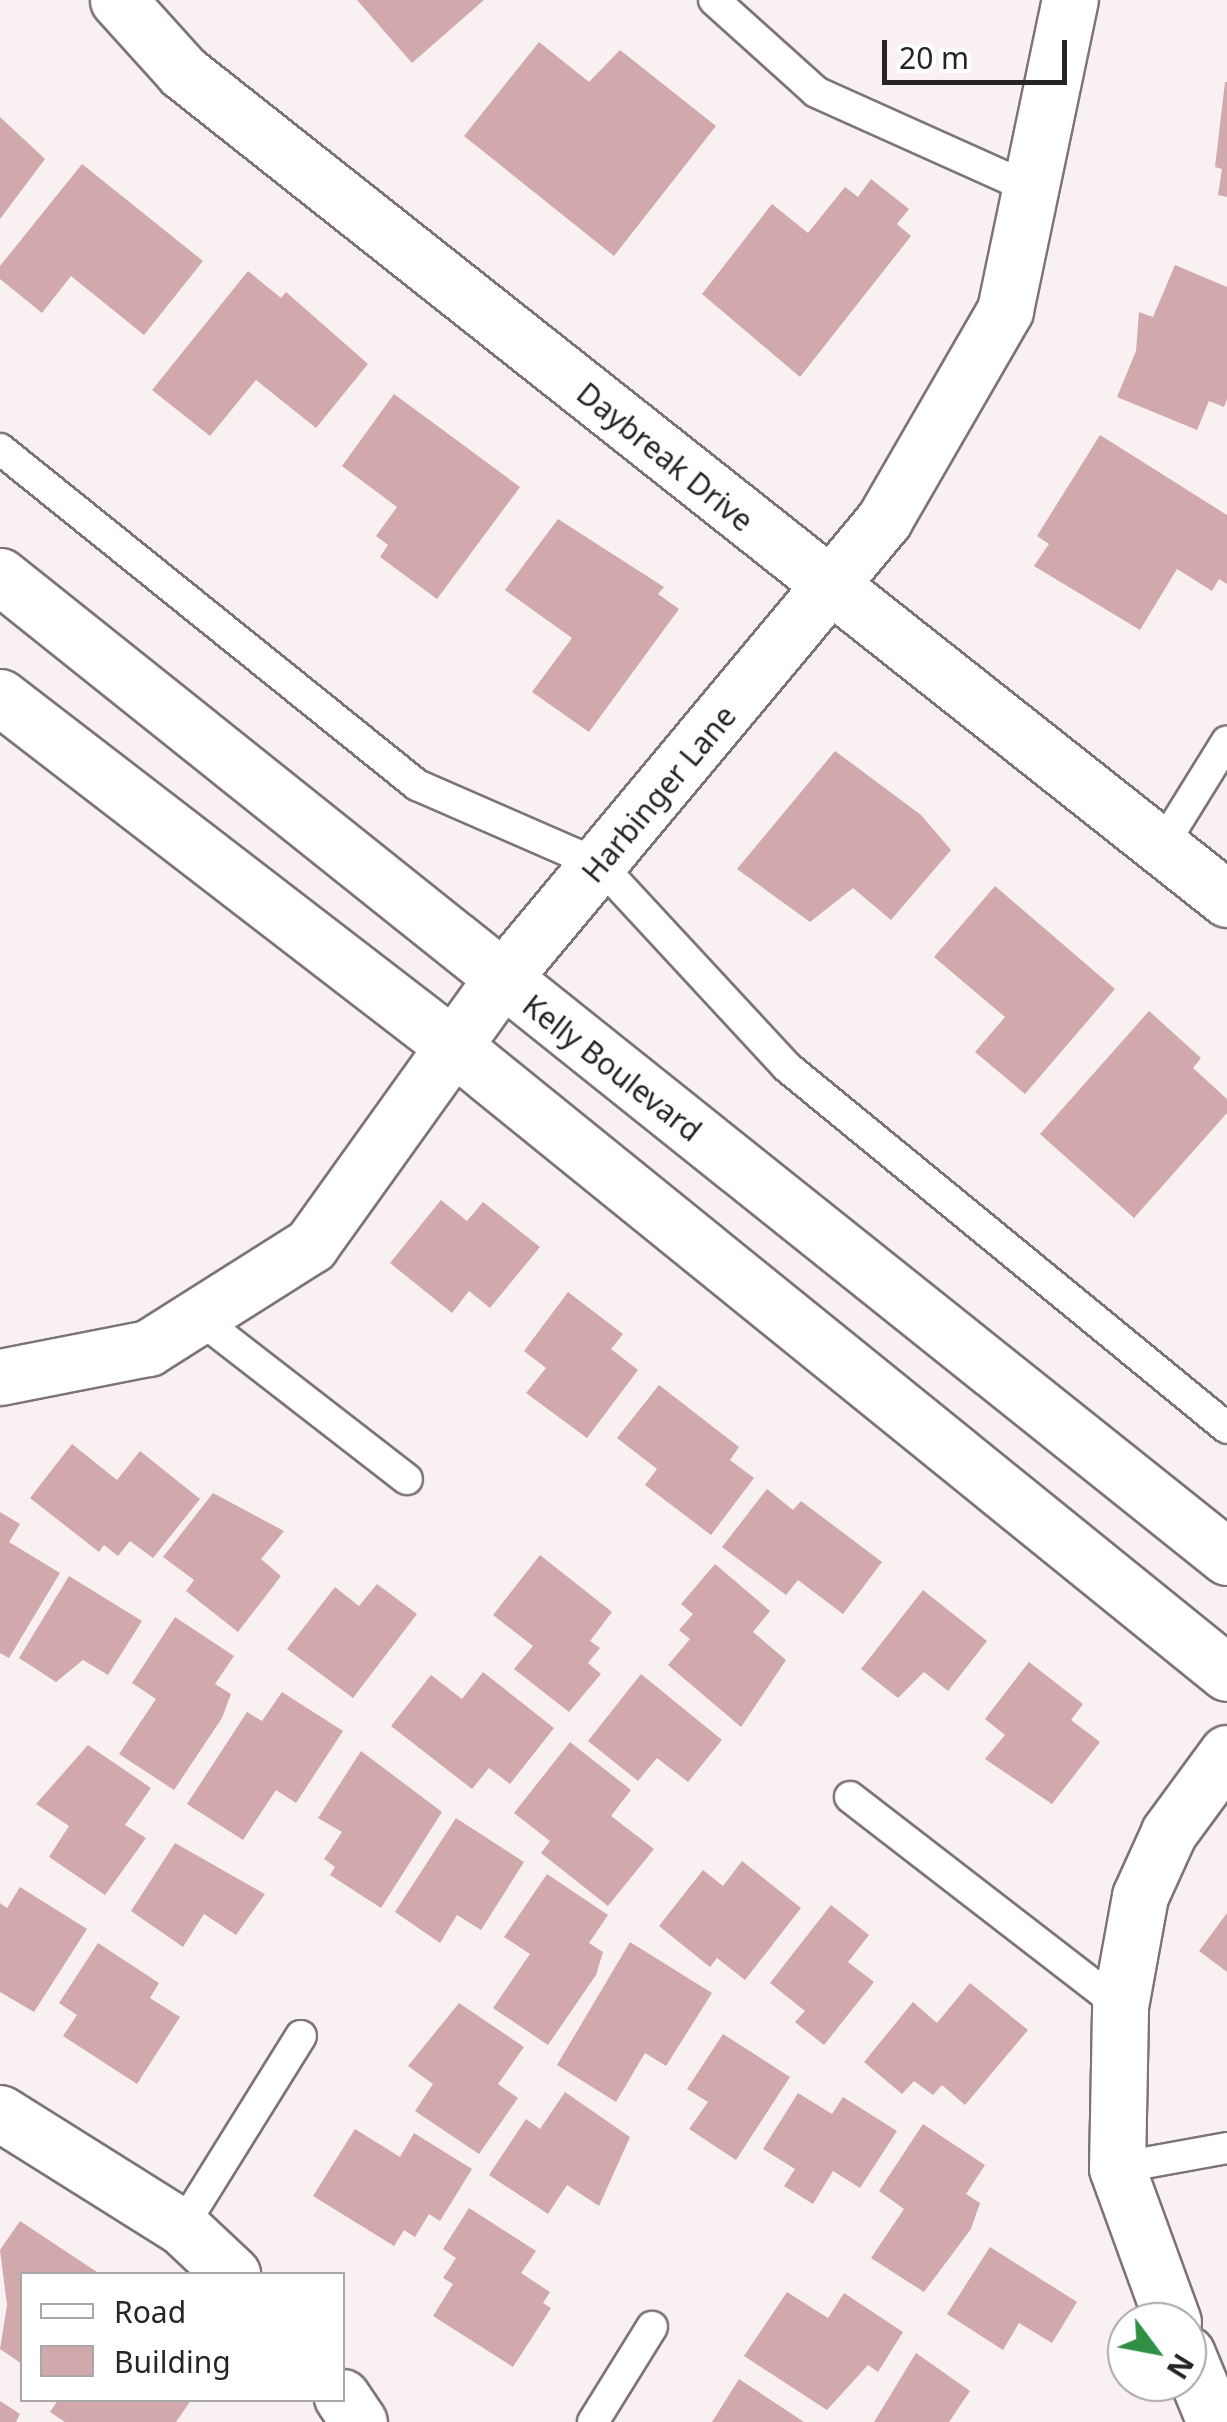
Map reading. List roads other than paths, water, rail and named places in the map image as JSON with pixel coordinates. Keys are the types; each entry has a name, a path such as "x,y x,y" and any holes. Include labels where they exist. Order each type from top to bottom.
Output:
{"street":[{"name":"Daybreak Drive","path":"118,0 183,72 830,589 1227,899"},
{"name":"Harbinger Lane","path":"0,1376 148,1348 203,1321 311,1245 501,980 830,589 924,456 1004,310 1036,190 1070,0"},
{"name":"Kelly Boulevard","path":"0,576 1227,1557"},
{"path":"0,697 454,1046 1227,1673"},
{"path":"1166,2302 1116,2168 1120,2006 1140,1896 1168,1832 1227,1753"},
{"path":"0,2114 182,2227 230,2272"}],"lane":[{"path":"714,0 816,92 1036,190"},
{"path":"0,449 416,785 600,865 787,1068 1227,1428"},
{"path":"1162,846 1227,741"},
{"path":"203,1321 407,1479"},
{"path":"850,1797 1120,2006"},
{"path":"182,2227 302,2036"},
{"path":"1116,2168 1227,2148"},
{"path":"593,2422 652,2327"}]}
